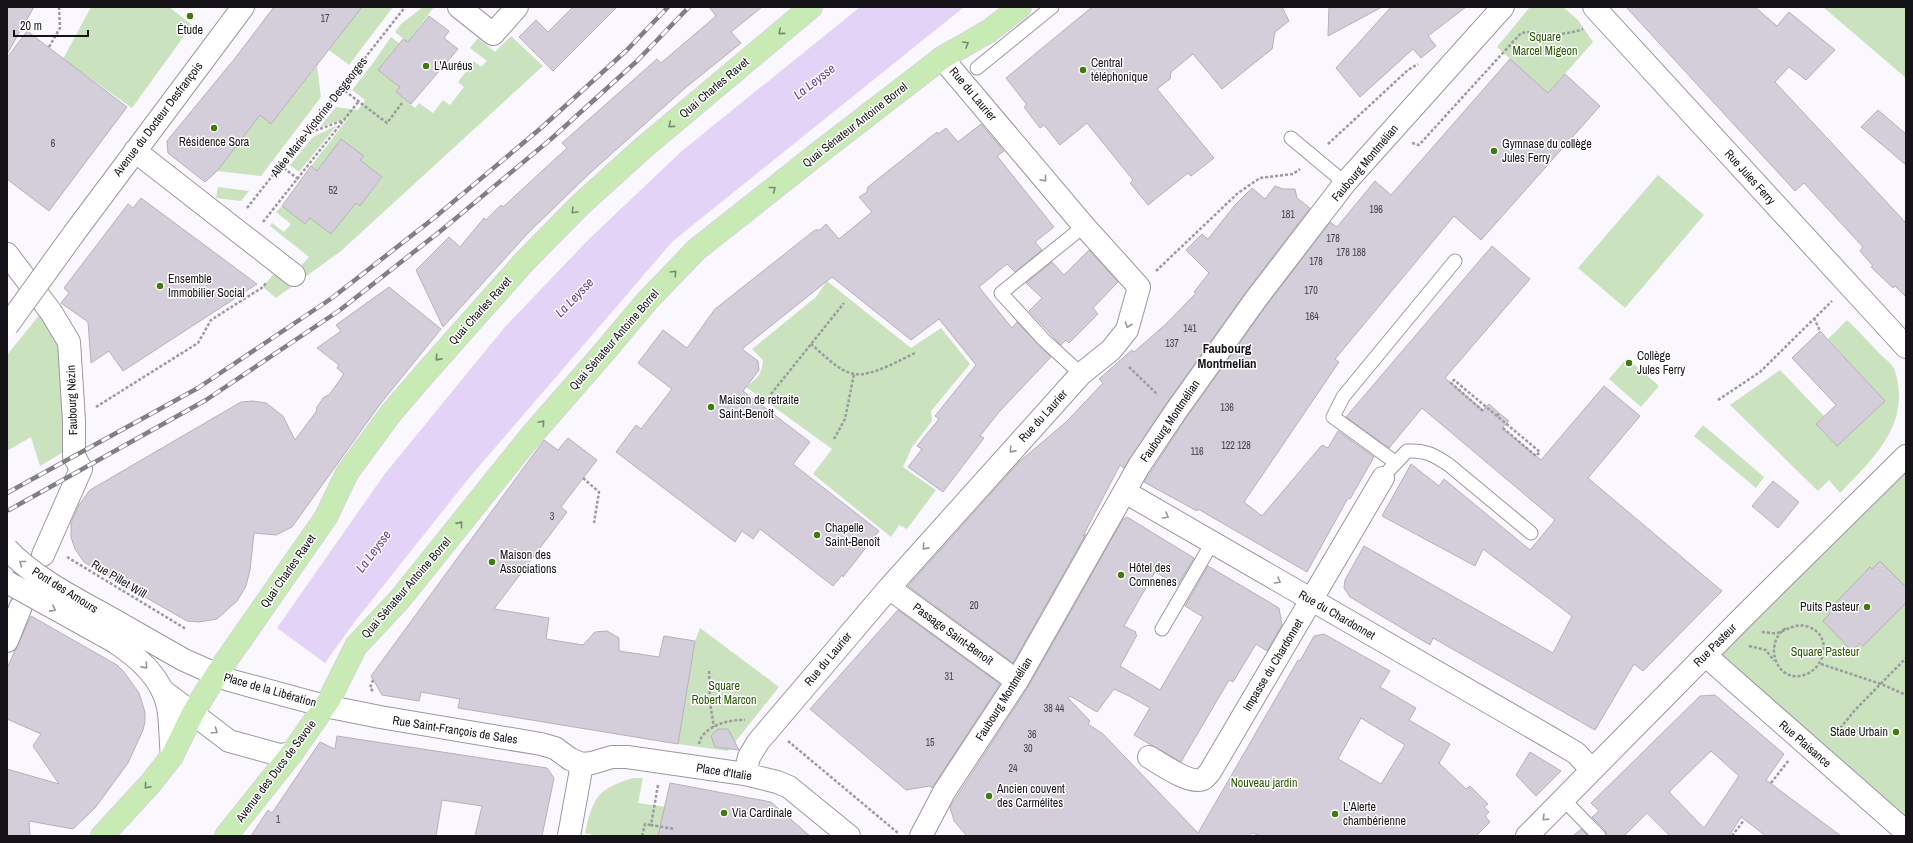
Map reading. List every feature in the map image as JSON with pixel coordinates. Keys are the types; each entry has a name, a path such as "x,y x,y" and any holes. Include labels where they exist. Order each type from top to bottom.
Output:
{"main road":[{"name":"Quai Charles Ravet","path":"216,675 326,517 352,467 391,413 464,329 524,262 580,205 643,148 811,7"},
{"name":"Quai Sénateur Antoine Borrel","path":"325,706 356,646 400,599 530,437 652,295 696,250 899,90 942,58 989,32 1020,7"},
{"path":"102,836 150,784 172,756 193,713 216,675"},
{"name":"Avenue des Ducs de Savoie","path":"226,836 292,753 325,706"}],"street":[{"name":"Avenue du Docteur Desfrançois","path":"7,326 74,232 243,7"},
{"path":"459,7 493,34 517,7"},
{"name":"Faubourg Montmélian","path":"921,836 944,792 1016,681 1128,495 1139,466 1176,411 1256,299 1345,183 1503,7"},
{"name":"Rue Jules Ferry","path":"1594,7 1906,347"},
{"name":"Rue du Laurier","path":"745,774 749,758 758,742 889,588 1081,374 1111,350 1127,330 1139,287 1084,226 942,58"},
{"path":"135,151 294,274"},
{"name":"Avenue du Docteur Desfrançois","path":"7,300 22,282 74,232"},
{"name":"Faubourg Nézin","path":"7,254 51,312 69,342 74,421 74,456 81,469 43,556"},
{"name":"Rue Pasteur","path":"1527,836 1906,456"},
{"name":"Impasse du Chardonnet","path":"1149,757 1185,777 1195,780 1204,778 1210,772 1389,470"},
{"name":"Rue du Chardonnet","path":"1128,495 1576,753 1592,770"},
{"name":"Pont des Amours","path":"7,549 44,579 121,635"},
{"name":"Pont des Amours","path":"7,582 121,635"},
{"name":"Passage Saint-Benoît","path":"889,588 1016,681"},
{"path":"7,641 21,606"},
{"path":"121,635 131,652 144,664 162,690 168,708 172,756"},
{"name":"Place de la Libération","path":"121,635 184,660 216,675 250,687 325,706"},
{"name":"Rue Plaisance","path":"1711,650 1811,748 1906,832"},
{"path":"162,690 229,741 280,755 292,753"},
{"name":"Rue Saint-François de Sales","path":"325,706 380,717 541,744 555,748 570,759 582,764"},
{"name":"Place d'Italie","path":"582,764 592,763 612,757 627,757 745,774 777,782 789,787 849,836"},
{"path":"569,836 582,764"}],"lane":[{"path":"976,68 1052,7"},
{"path":"1291,138 1345,183"},
{"path":"1081,374 1044,340 1001,293 1084,226"},
{"path":"1455,261 1343,397 1333,417 1389,470 1407,451 1421,450 1436,456 1531,533"},
{"path":"1162,629 1212,543"},
{"path":"1564,800 1599,836"}],"path":[{"path":"49,47 60,28 59,7"},
{"name":"Allée Marie-Victorine Desgeorges","path":"232,227 405,7"},
{"path":"1406,141 1419,145 1521,33 1532,31 1550,34 1574,32 1587,27"},
{"path":"1139,287 1238,193 1260,178 1293,174 1314,157 1408,70"},
{"path":"341,88 387,123 402,103"},
{"path":"260,226 359,102"},
{"path":"305,134 346,119"},
{"path":"280,165 298,179"},
{"path":"74,421 198,343 212,320 263,287"},
{"path":"771,394 844,303"},
{"path":"1718,400 1760,372 1814,318 1820,331"},
{"path":"811,344 839,366 854,374 866,373 915,353"},
{"path":"1111,350 1176,411"},
{"path":"834,439 845,418 854,374"},
{"path":"1483,411 1451,383 1454,380 1540,452 1536,456 1503,428"},
{"path":"1496,416 1499,413"},
{"path":"583,478 599,492 594,523"},
{"name":"Rue Pillet Will","path":"51,536 68,559 186,629"},
{"path":"1711,650 1751,645 1766,650 1776,663 1782,670 1790,675 1802,676 1812,672 1821,664 1824,651 1820,636 1809,627 1800,625 1786,628 1776,638 1773,651 1776,663"},
{"path":"1771,783 1854,710 1906,658"},
{"path":"1821,664 1880,684 1906,696"},
{"path":"710,671 710,703 714,727"},
{"path":"370,688 373,680"},
{"path":"698,747 702,735 708,729 738,720 751,722"},
{"path":"782,736 902,836"},
{"path":"651,825 662,763"},
{"path":"1732,836 1744,820"},
{"path":"642,836 645,824 674,830"}],"green space":[{"path":"91,7 169,7 192,25 132,108 63,59"},
{"path":"362,7 393,7 349,65 329,50"},
{"path":"423,7 434,7 408,42 395,32 401,24"},
{"name":"Square Marcel Migeon","path":"1530,7 1563,7 1578,20 1593,42 1548,93 1497,47"},
{"path":"1823,7 1906,7 1906,78"},
{"path":"511,36 543,66 341,251 276,298 263,287 281,265 294,274 309,257 270,226 272,223 284,232 291,224 276,212 282,206 305,224 310,218 331,234 356,203 360,206 382,178 360,160 364,156 341,139 317,171 311,166 349,117 320,127 336,107 358,110 365,100 352,90 391,37 399,43 378,70 400,87 396,92 415,108 419,103 433,113 443,100 450,105 464,87 458,82 474,61 481,67 487,61 470,48 478,38 495,52"},
{"path":"317,66 321,97 261,176 217,171 260,115 271,124"},
{"path":"337,125 299,172 290,165 313,137"},
{"path":"1658,175 1704,215 1625,308 1578,268"},
{"path":"218,187 249,191 241,201 216,198"},
{"path":"827,281 911,348 941,328 970,364 931,411 932,421 912,447 903,467 936,490 907,529 899,525 891,537 813,474 832,449 746,387 760,373 763,360 752,349 816,297"},
{"path":"41,313 61,348 65,451 40,466 31,437 7,451 7,355"},
{"path":"1847,320 1894,368 1899,388 1898,406 1894,422 1887,438 1877,453 1853,480 1840,493 1829,480 1818,491 1730,405 1780,370 1824,416 1816,424 1837,446 1885,401 1828,339"},
{"path":"1627,358 1659,386 1641,407 1609,379"},
{"path":"1703,425 1764,477 1756,488 1694,436"},
{"name":"Square Pasteur","path":"1906,456 1906,832 1705,655"},
{"name":"Square Robert Marcon","path":"700,628 779,687 728,751 678,744 695,641"},
{"path":"634,778 643,778 638,803 666,807 673,836 598,836 585,833 591,811 599,796 612,786"}],"water":[{"name":"La Leysse","path":"860,7 964,7 673,241 469,478 356,620 325,663 277,628 384,475 504,328 588,240 683,150"}],"building":[{"path":"7,7 34,7 7,54"},
{"path":"274,7 362,7 271,124 260,115 217,171 205,182 168,153 167,141 236,57"},
{"path":"573,7 617,7 553,71 519,37 536,20 548,32"},
{"path":"709,7 762,7 731,32 741,43 684,89 590,173 528,233 443,327 416,270 449,237 460,247 484,218 486,220 501,205 503,207 567,148 562,143 657,59 661,63 716,16"},
{"path":"1092,7 1282,7 1289,21 1275,32 1272,49 1222,89 1193,54 1171,72 1170,79 1157,89 1214,158 1191,176 1188,173 1148,205 1130,183 1133,180 1087,123 1060,145 1044,125 1040,128 1024,107 1027,105 1006,78"},
{"path":"1329,7 1382,7 1328,36"},
{"path":"1391,7 1466,7 1428,36 1436,46 1421,58 1413,49 1360,97 1336,68"},
{"path":"1626,7 1755,7 1777,26 1789,12 1835,50 1806,80 1789,67 1775,82 1906,223 1906,297 1895,286 1893,288 1871,267 1873,266 1860,251 1863,247 1804,183 1795,191"},
{"name":"L'Auréus","path":"429,16 449,31 444,38 458,49 411,104 396,92 400,87 378,70 403,39 408,42"},
{"path":"27,31 127,107 49,211 7,179 7,58"},
{"path":"1510,59 1548,93 1565,74 1600,106 1481,240 1454,216 1335,359 1339,362 1244,502 1262,516 1322,445 1328,448 1338,431 1374,457 1350,499 1348,498 1307,572 1198,509 1197,511 1144,482 1186,418 1266,306 1330,222 1337,227 1375,181 1391,195"},
{"path":"1878,110 1906,134 1906,165 1861,127"},
{"path":"981,124 1004,151 997,156 1054,227 1035,242 1042,250 1015,272 1007,264 979,287 1012,328 1017,322 1051,357 999,412 980,436 984,438 943,492 908,467 922,449 917,446 939,419 935,416 976,365 939,319 911,340 832,277 742,349 758,361 759,370 743,391 810,442 793,464 879,531 843,577 842,575 833,586 760,529 753,539 742,531 735,542 616,452 636,425 641,429 672,389 638,363 663,330 687,348 715,309 815,230 820,230 826,224 839,239 872,212 859,197 867,192 868,187 937,132 938,134 946,128 958,142"},
{"path":"341,139 364,156 360,160 382,177 360,206 356,203 331,234 310,218 305,224 282,206 311,166 317,171"},
{"path":"1275,186 1283,189 1295,189 1297,198 1310,208 1246,292 1166,404 1124,468 1120,465 1083,536 1086,534 1013,663 908,586 1019,462 1066,422 1103,383 1099,379 1132,350 1134,352 1167,323 1196,293 1194,292 1209,273 1186,250 1202,234 1208,239 1235,205 1252,188 1265,199"},
{"name":"Ensemble Immobilier Social","path":"141,198 257,284 123,371 109,351 91,363 88,322 61,303 69,293 64,288 128,204 133,208"},
{"path":"1492,246 1530,279 1445,378 1483,410 1489,404 1509,421 1502,428 1541,460 1604,386 1640,416 1588,478 1722,591 1643,671 1634,664 1595,730 1433,638 1430,645 1350,597 1344,588 1345,580 1364,546 1553,653 1572,616 1483,549 1475,566 1382,516 1411,464 1439,486 1444,479 1530,550 1555,520 1422,408 1389,448 1346,417"},
{"path":"1089,250 1118,282 1093,308 1098,314 1069,343 1066,340 1061,345 1029,311 1042,298 1026,283 1052,262 1064,275"},
{"path":"389,287 441,329 381,403 292,527 276,535 254,533 250,570 246,586 237,601 217,619 199,622 187,621 84,562 75,549 71,537 71,523 79,505 90,490 241,402 253,401 266,403 283,416 295,440 316,412 317,407 324,397 329,395 344,374 337,368 339,365 317,348 341,331 336,325"},
{"path":"1820,331 1885,401 1837,446 1816,424 1836,405 1792,358"},
{"name":"Maison des Associations","path":"568,438 597,460 561,507 567,512 494,609 549,618 546,639 583,645 595,632 607,631 619,638 619,651 659,657 664,636 695,641 678,744 458,708 460,699 421,692 419,701 382,695 371,676 544,440 558,450"},
{"path":"1773,481 1799,502 1778,528 1752,506"},
{"path":"1127,517 1194,558 1178,585 1155,572 1124,626 1136,632 1135,634 1137,635 1120,666 1160,690 1203,617 1185,606 1208,566 1279,608 1282,625 1267,651 1256,644 1233,682 1229,680 1181,762 1134,735 1150,708 1129,696 1114,689 1097,712 1070,696 1068,698 1090,721 1088,724 1103,734 1198,833 1298,660 1300,661 1314,636 1324,634 1390,671 1380,687 1416,708 1409,720 1450,744 1439,763 1466,789 1470,786 1488,804 1484,807 1489,812 1485,816 1490,822 1476,836 1262,836 1252,833 1248,836 967,836 954,821 950,807 1028,687 1123,519","holes":["1361,718 1405,745 1381,784 1338,759"]},
{"name":"Puits Pasteur","path":"1880,561 1906,587 1906,603 1863,646 1860,643 1852,651 1823,621 1830,613 1828,611 1870,567 1872,569"},
{"path":"898,610 1000,684 932,788 930,786 906,790 810,709"},
{"path":"31,616 117,665 139,693 145,712 145,722 143,730 128,763 95,808 73,829 29,821 30,836 7,836 7,769 59,784 33,746 41,734 7,719 7,668"},
{"path":"1715,695 1784,754 1766,780 1841,836 1766,836 1741,817 1729,836 1670,836 1647,813 1624,836 1607,836 1605,830 1592,817 1599,811 1591,803 1700,696","holes":["1711,751 1739,776 1704,828 1669,792"]},
{"path":"718,729 728,729 739,750 715,747 711,736"},
{"path":"337,736 547,768 554,778 542,836 475,836 482,806 442,800 436,836 251,836 268,810 272,813 320,742 335,749"},
{"path":"1530,752 1561,771 1536,796 1516,775"},
{"name":"Via Cardinale","path":"670,783 771,802 810,836 658,836"},
{"path":"1581,829 1588,836 1573,836"}],"railway":[{"path":"7,493 198,388 332,298 434,218 541,128 627,50 668,7"},
{"path":"9,510 206,400 340,310 443,229 551,139 637,61 689,7"}],"place":[{"name":"Étude","path":"190,16"},
{"name":"L'Auréus","path":"426,66"},
{"name":"Central téléphonique","path":"1083,70"},
{"name":"Résidence Sora","path":"214,128"},
{"name":"Gymnase du collège Jules Ferry","path":"1494,151"},
{"name":"Ensemble Immobilier Social","path":"160,286"},
{"name":"Collège Jules Ferry","path":"1629,363"},
{"name":"Maison de retraite Saint-Benoît","path":"711,407"},
{"name":"Chapelle Saint-Benoît","path":"817,535"},
{"name":"Maison des Associations","path":"492,562"},
{"name":"Hôtel des Comnenes","path":"1121,575"},
{"name":"Puits Pasteur","path":"1867,607"},
{"name":"Stade Urbain","path":"1896,732"},
{"name":"Ancien couvent des Carmélites","path":"989,796"},
{"name":"Via Cardinale","path":"724,813"},
{"name":"L'Alerte chambérienne","path":"1335,814"}],"district":[{"name":"Faubourg Montmelian","path":"1227,356"}],"park label":[{"name":"Nouveau jardin","path":"1264,783"}]}
